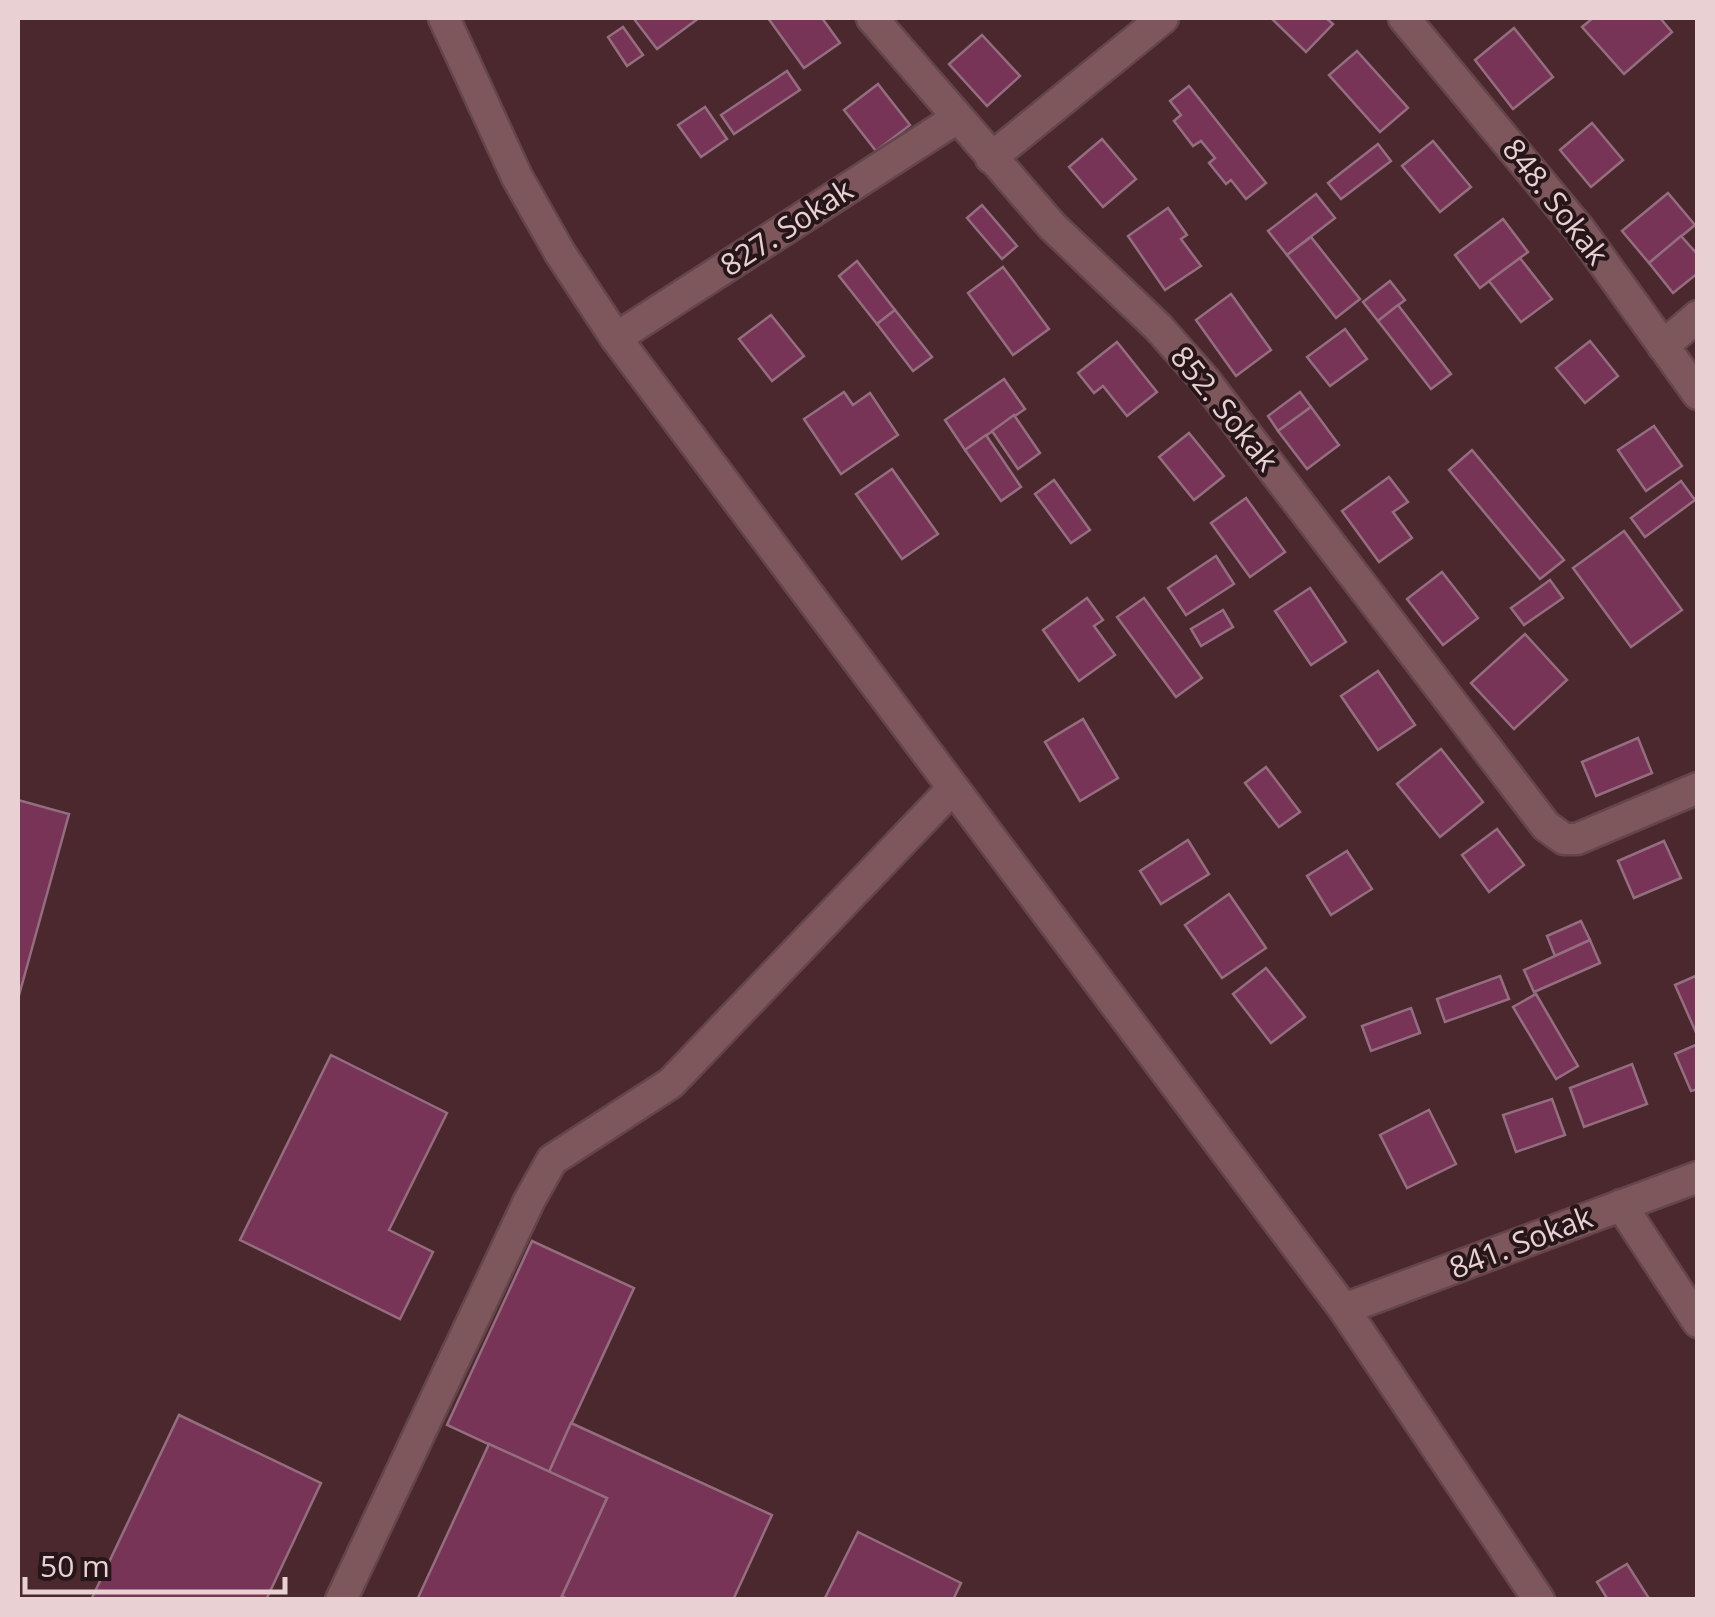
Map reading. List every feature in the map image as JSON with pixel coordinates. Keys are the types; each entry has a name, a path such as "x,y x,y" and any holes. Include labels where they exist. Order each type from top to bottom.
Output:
{"street":[{"path":"444,18 517,177 560,253 616,338 1344,1309 1540,1600"},
{"name":"852. Sokak","path":"872,18 1052,226 1158,327 1203,378 1546,826 1564,839 1576,839 1698,788"},
{"path":"990,158 1163,18"},
{"name":"848. Sokak","path":"1404,18 1580,230 1698,394"},
{"name":"827. Sokak","path":"616,338 957,118"},
{"path":"1663,346 1698,316"},
{"path":"342,1600 529,1201 552,1160 672,1083 953,788"},
{"name":"841. Sokak","path":"1344,1309 1698,1177"},
{"path":"1620,1206 1698,1322"}],"building":[{"path":"699,18 657,49 634,19"},
{"path":"768,18 822,18 840,43 804,68"},
{"path":"1271,18 1326,18 1333,24 1306,52"},
{"path":"1593,18 1660,18 1672,32 1624,74 1582,27"},
{"path":"623,27 643,55 627,66 608,37"},
{"path":"1514,28 1553,77 1513,109 1475,60"},
{"path":"982,35 1020,76 987,106 949,64"},
{"path":"1357,51 1408,108 1380,132 1329,75"},
{"path":"787,71 800,90 734,134 721,115"},
{"path":"878,84 910,125 876,151 844,110"},
{"path":"1189,86 1266,183 1246,199 1231,180 1226,184 1209,163 1215,158 1201,141 1193,146 1174,121 1181,115 1170,101"},
{"path":"705,107 727,139 701,157 678,125"},
{"path":"1592,123 1623,160 1591,187 1560,150"},
{"path":"1102,139 1136,179 1103,207 1069,167"},
{"path":"1433,141 1471,187 1440,212 1402,166"},
{"path":"1378,144 1391,161 1341,199 1328,183"},
{"path":"1668,193 1695,225 1649,263 1622,231"},
{"path":"1316,194 1335,218 1287,255 1268,231"},
{"path":"982,205 1017,246 1002,259 967,218"},
{"path":"1168,208 1187,235 1181,239 1201,266 1165,290 1128,236"},
{"path":"1503,219 1528,252 1480,288 1455,255"},
{"path":"1681,236 1698,255 1698,273 1673,293 1649,263"},
{"path":"1311,237 1360,299 1336,318 1287,255"},
{"path":"1520,258 1552,299 1521,322 1489,281"},
{"path":"857,261 895,310 877,324 839,276"},
{"path":"1003,267 1049,329 1013,355 968,293"},
{"path":"1390,281 1405,300 1378,321 1363,302"},
{"path":"1231,294 1271,350 1236,376 1196,320"},
{"path":"1398,305 1451,374 1431,389 1378,321"},
{"path":"895,310 932,357 913,371 877,324"},
{"path":"771,315 804,356 772,381 739,339"},
{"path":"1345,329 1367,359 1330,386 1307,357"},
{"path":"1590,341 1618,376 1585,403 1556,368"},
{"path":"1117,342 1157,392 1127,416 1103,386 1094,393 1078,373"},
{"path":"1004,379 1025,409 965,450 945,420"},
{"path":"844,392 853,405 870,393 898,435 841,474 804,419"},
{"path":"1300,392 1311,407 1278,431 1268,416"},
{"path":"1311,407 1339,445 1307,469 1278,431"},
{"path":"1014,415 1040,453 1018,469 992,431"},
{"path":"1654,426 1682,466 1646,491 1618,450"},
{"path":"1189,433 1224,476 1194,500 1159,457"},
{"path":"986,435 1021,487 1001,501 965,450"},
{"path":"1472,450 1564,560 1540,579 1449,470"},
{"path":"892,469 938,534 902,559 856,494"},
{"path":"1389,477 1408,502 1393,512 1412,538 1379,562 1342,511"},
{"path":"1054,480 1090,530 1071,543 1035,494"},
{"path":"1681,481 1695,500 1645,537 1631,518"},
{"path":"1246,498 1285,552 1250,577 1211,523"},
{"path":"1624,531 1682,610 1631,647 1573,568"},
{"path":"1216,556 1234,584 1186,615 1168,588"},
{"path":"1442,572 1478,618 1443,645 1407,599"},
{"path":"1550,580 1563,598 1524,625 1511,608"},
{"path":"1310,588 1346,642 1311,665 1275,611"},
{"path":"1087,598 1103,620 1094,626 1115,655 1079,681 1043,630"},
{"path":"1144,598 1202,678 1176,697 1117,617"},
{"path":"1223,610 1233,627 1201,646 1191,629"},
{"path":"1525,634 1567,680 1514,729 1471,683"},
{"path":"1378,671 1415,725 1378,750 1341,696"},
{"path":"1083,719 1118,778 1080,801 1045,742"},
{"path":"1638,738 1652,773 1596,796 1582,762"},
{"path":"1441,749 1483,802 1440,837 1397,784"},
{"path":"1266,767 1300,812 1279,827 1245,783"},
{"path":"18,800 69,814 18,999"},
{"path":"1497,829 1524,865 1489,892 1462,855"},
{"path":"1188,840 1209,874 1161,904 1140,871"},
{"path":"1664,841 1681,878 1634,898 1618,861"},
{"path":"1347,851 1372,889 1331,915 1307,876"},
{"path":"1229,894 1266,948 1222,978 1185,925"},
{"path":"1581,921 1590,940 1555,956 1547,936"},
{"path":"1590,940 1600,963 1534,992 1524,970"},
{"path":"1266,968 1305,1017 1271,1043 1233,994"},
{"path":"1698,975 1698,1037 1675,985"},
{"path":"1500,976 1509,999 1445,1022 1437,999"},
{"path":"1536,994 1578,1066 1556,1079 1513,1007"},
{"path":"1411,1008 1420,1033 1371,1051 1362,1026"},
{"path":"1698,1044 1698,1089 1691,1091 1675,1054"},
{"path":"331,1055 447,1113 389,1230 433,1252 400,1319 240,1240"},
{"path":"1632,1064 1647,1104 1584,1127 1570,1088"},
{"path":"1552,1099 1565,1135 1516,1152 1503,1115"},
{"path":"1429,1110 1456,1164 1407,1188 1380,1135"},
{"path":"532,1241 634,1288 549,1472 447,1425"},
{"path":"179,1415 321,1483 266,1600 91,1600"},
{"path":"571,1423 772,1515 733,1600 569,1600 562,1596 607,1498 549,1472"},
{"path":"489,1444 607,1498 560,1600 417,1600"},
{"path":"858,1532 961,1583 953,1600 824,1600"},
{"path":"1627,1564 1650,1600 1608,1600 1597,1582"}]}
